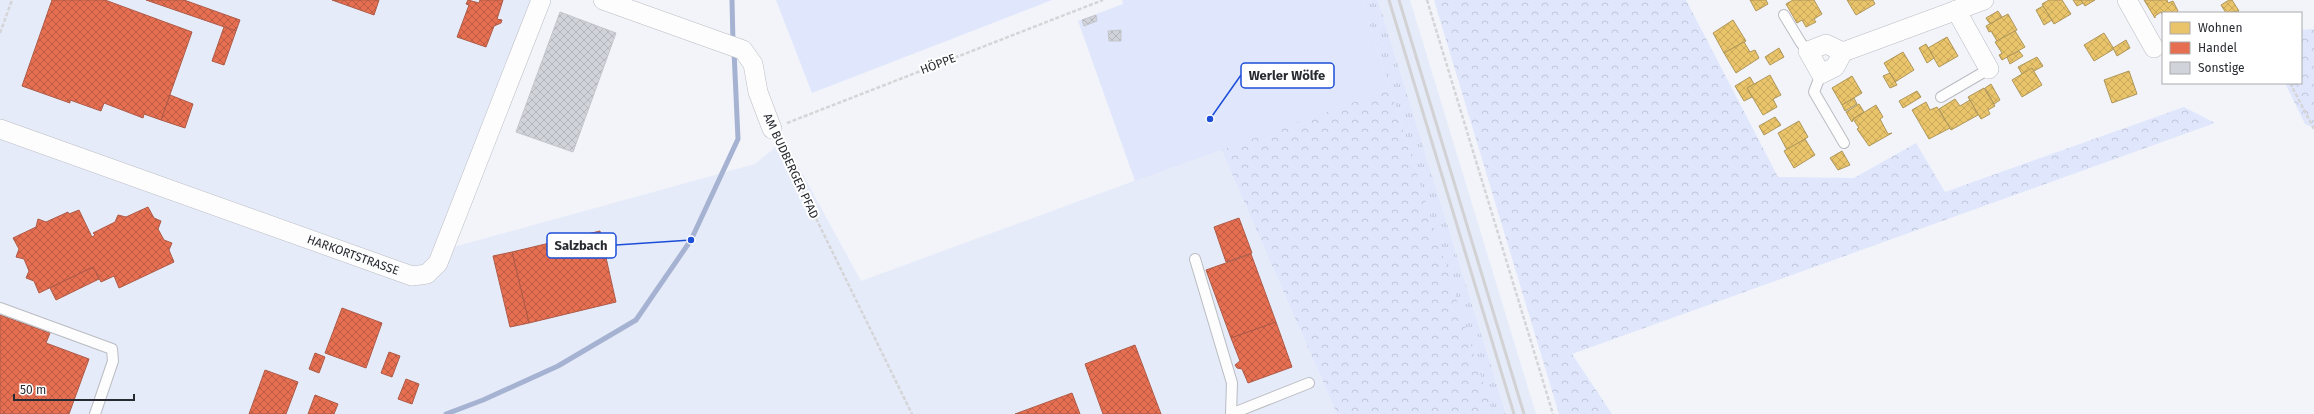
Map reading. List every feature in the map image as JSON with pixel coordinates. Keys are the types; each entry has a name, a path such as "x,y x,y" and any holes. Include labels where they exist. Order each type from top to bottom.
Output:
{"street":[{"name":"HARKORTSTRASSE","path":"0,129 412,276 427,274 438,263 541,0"},
{"name":"AM BUDBERGER PFAD","path":"603,0 742,50 753,64 758,92 772,129"},
{"path":"1843,52 1826,44 1808,51 1821,74 1835,67 1843,52 1984,0"},
{"path":"2126,0 2154,48"},
{"path":"1956,10 1989,69"}],"lane":[{"path":"1784,14 1800,43 1808,51"},
{"path":"1941,97 1989,69"},
{"path":"1821,74 1814,92 1844,143"},
{"path":"1194,259 1232,383 1231,414 1310,383"},
{"path":"0,308 112,349 112,362 95,414"}],"path":[{"path":"0,34 12,0"},
{"name":"HÖPPE","path":"772,129 1103,0"},
{"path":"1427,0 1553,414"},
{"path":"2291,84 2314,129"},
{"name":"AM BUDBERGER PFAD","path":"772,129 912,414"}],"shaded area":[{"path":"0,0 549,0 446,249 755,164 784,140 861,281 1221,149 1337,414 0,414"},
{"path":"1378,0 1410,0 1536,414 1506,414"}],"green space":[{"path":"776,0 1052,0 812,93"},
{"path":"1122,0 1362,0 1390,89 1135,181 1078,21 1123,4"},
{"path":"1362,0 1378,0 1506,414 1482,414 1491,410"},
{"path":"1434,0 1686,0 1778,177 1854,178 1916,143 1945,192 2184,107 2215,123 1572,354 1612,414 1559,414"},
{"path":"2314,29 2314,128 2305,124 2285,84 2302,84 2302,30"},
{"path":"1390,89 1492,411 1482,414 1337,414 1221,149"}],"building: Wohnen":[{"path":"1750,0 1766,0 1768,4 1756,11"},
{"path":"1793,0 1814,0 1822,14 1814,19 1816,22 1806,27 1802,20 1797,23 1786,4"},
{"path":"1847,0 1873,0 1875,4 1856,15"},
{"path":"2049,0 2062,0 2071,14 2054,24 2042,4"},
{"path":"2073,0 2081,0 2083,3 2077,6"},
{"path":"2081,0 2095,0 2085,6"},
{"path":"2144,0 2167,0 2168,3 2173,1 2178,11 2162,12 2162,14 2161,12 2155,16 2155,18"},
{"path":"2229,0 2232,0 2239,11 2225,12 2221,5"},
{"path":"2043,6 2052,20 2044,25 2036,10"},
{"path":"1998,11 2002,17 1990,24 1986,18"},
{"path":"2008,14 2017,30 1997,41 1986,26"},
{"path":"1733,20 1746,41 1724,53 1713,33"},
{"path":"2015,31 2025,47 2002,60 1999,55 2002,53 1995,42"},
{"path":"2104,33 2114,49 2094,61 2084,45"},
{"path":"1947,37 1958,56 1939,67 1928,48"},
{"path":"2126,40 2130,48 2117,56 2113,48"},
{"path":"1744,42 1750,52 1755,50 1759,58 1736,73 1724,53"},
{"path":"1926,44 1934,58 1927,63 1919,48"},
{"path":"1779,48 1784,57 1770,65 1765,57"},
{"path":"2019,51 2023,56 2010,64 2007,57"},
{"path":"1903,52 1914,70 1895,82 1884,63"},
{"path":"2037,57 2043,66 2034,71 2032,68 2022,74 2018,67"},
{"path":"2032,68 2042,85 2022,97 2012,80"},
{"path":"2129,71 2137,94 2112,103 2104,80"},
{"path":"1890,73 1897,85 1890,88 1883,76"},
{"path":"1770,75 1781,95 1773,99 1777,107 1763,115 1747,88"},
{"path":"1852,76 1862,93 1842,105 1832,88"},
{"path":"1750,77 1754,84 1747,88 1752,97 1744,101 1735,86"},
{"path":"1991,84 2000,100 1994,104 1985,88"},
{"path":"1984,88 1995,106 1988,110 1990,114 1981,119 1968,97"},
{"path":"1917,91 1921,97 1903,108 1899,101"},
{"path":"1854,98 1857,104 1845,111 1842,105"},
{"path":"1955,99 1960,106 1970,100 1978,115 1951,130 1939,109"},
{"path":"1926,102 1930,110 1937,107 1950,128 1929,139 1912,110"},
{"path":"1859,104 1864,112 1853,119 1852,122 1846,112"},
{"path":"1876,105 1883,117 1880,119 1888,134 1892,133 1869,146 1857,129 1859,128 1853,119"},
{"path":"1775,117 1781,125 1764,135 1759,126"},
{"path":"1799,121 1808,137 1787,150 1778,133"},
{"path":"1805,139 1815,155 1794,168 1784,151"},
{"path":"1842,151 1850,165 1838,170 1830,158"}],"building: Handel":[{"path":"52,0 105,0 192,32 161,120 144,114 143,118 104,103 101,111 70,100 70,103 22,86"},
{"path":"146,0 184,0 240,20 236,31"},
{"path":"332,0 379,0 374,15"},
{"path":"468,0 479,3 480,0 503,0 497,19 502,20 501,23 494,26 486,47 457,37 469,5 466,4"},
{"path":"224,27 236,31 224,65 212,61"},
{"path":"170,95 193,104 185,128 161,120"},
{"path":"148,207 154,218 161,221 158,229 164,240 172,243 169,250 174,262 119,288 114,276 101,282 93,267 39,293 34,281 26,278 29,271 24,259 16,257 19,249 13,238 36,227 38,219 46,222 68,212 69,214 79,210 92,237 95,235 93,233 115,222 118,215 126,217"},
{"path":"1239,218 1252,253 1226,262 1214,227"},
{"path":"600,231 616,302 529,323 512,252"},
{"path":"512,252 529,323 510,327 493,256"},
{"path":"1251,254 1276,322 1231,338 1206,270"},
{"path":"93,267 99,279 56,300 50,288"},
{"path":"342,308 382,323 366,368 325,353"},
{"path":"0,315 50,333 46,343 89,359 69,414 0,414"},
{"path":"1276,322 1292,367 1248,383 1242,369 1237,368 1235,365 1240,361 1231,338"},
{"path":"1135,345 1161,414 1103,414 1085,364"},
{"path":"389,352 400,356 392,377 381,373"},
{"path":"315,353 325,357 319,373 309,369"},
{"path":"265,370 298,382 286,414 249,414"},
{"path":"406,379 419,384 412,404 398,399"},
{"path":"1072,393 1080,414 1015,414"},
{"path":"315,395 338,404 334,414 308,414"}],"building: Sonstige":[{"path":"560,12 616,33 573,152 516,132"},
{"path":"1096,15 1097,21 1084,26 1082,20"},
{"path":"1121,30 1121,41 1109,41 1108,31"}],"waterway":[{"path":"732,0 733,43"},
{"path":"446,414 483,400 558,366 636,320 691,240 738,139 734,51"}],"railway":[{"path":"1389,0 1514,414"},
{"path":"1399,0 1524,414"}],"place":[{"name":"Werler Wölfe","path":"1210,119"},
{"name":"Salzbach","path":"691,240"}]}
